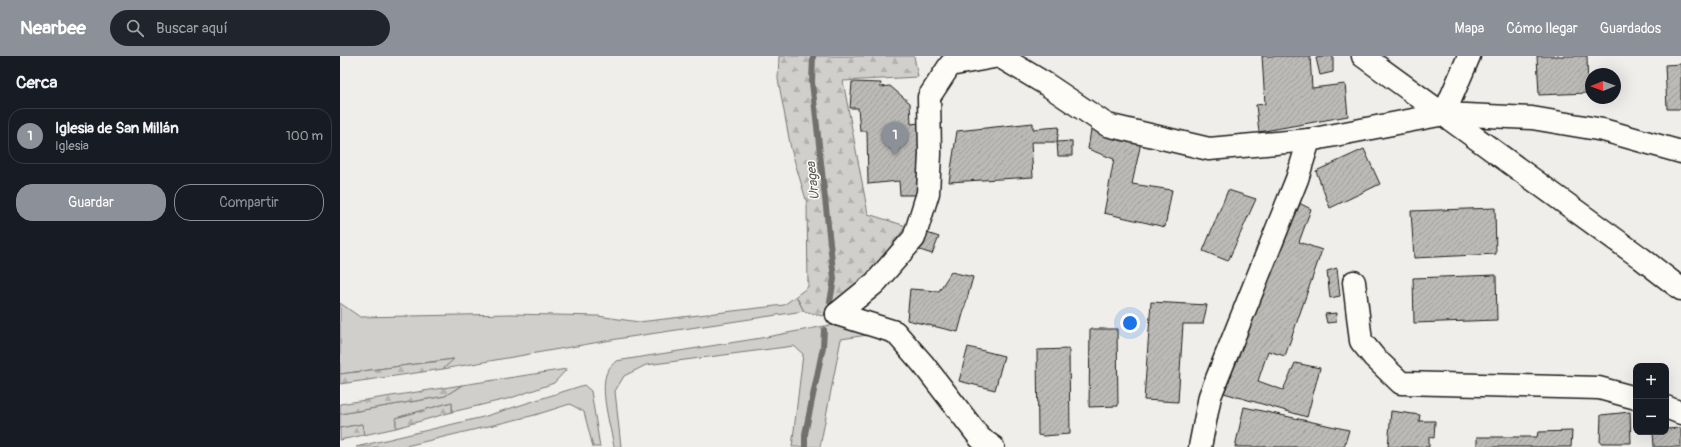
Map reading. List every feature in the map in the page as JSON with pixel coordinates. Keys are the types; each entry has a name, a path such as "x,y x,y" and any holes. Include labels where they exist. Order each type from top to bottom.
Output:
{"street":[{"path":"993,447 980,438 924,364 896,332 837,314 875,283 914,238 928,193 930,154 929,97 950,65 999,56 1046,84 1107,125 1208,149 1309,140 1444,114 1532,118 1603,130 1681,152"},
{"path":"1363,56 1641,258 1681,289"},
{"path":"1444,114 1470,56"},
{"path":"1200,447 1210,396 1297,179 1309,140"},
{"path":"1354,282 1361,341 1374,357 1401,383 1599,388 1633,397"},
{"path":"1669,408 1681,413"}],"green space":[{"path":"779,56 914,56 918,77 843,81 868,214 906,226 849,303 822,316 804,311 796,296 808,287 807,203 791,149 778,79"},
{"path":"796,296 804,311 623,338 443,369 453,359 340,374 340,303 360,317 511,314 598,316 639,322 784,305"},
{"path":"846,322 874,334 841,339 820,447 792,447 803,354 794,346 646,365 624,376 615,391 621,447 614,447 606,408 604,387 605,377 608,370 616,361 761,338"},
{"path":"454,359 443,369 340,384 340,374"},
{"path":"567,369 554,383 511,398 452,412 452,402 396,418 396,428 364,435 361,424 340,428 340,414 445,396 462,385"},
{"path":"462,385 445,396 340,414 340,404"},
{"path":"584,385 591,391 600,447 593,447 584,412 570,404 535,415 402,447 356,447 483,417"},
{"path":"452,402 452,412 396,428 396,418"},
{"path":"362,424 364,435 340,440 340,428"}],"building":[{"path":"1262,56 1310,56 1312,88 1345,84 1348,116 1259,132 1256,105 1265,104"},
{"path":"1333,56 1333,72 1320,75 1316,58"},
{"path":"1537,56 1587,56 1587,68 1585,68 1585,93 1539,95"},
{"path":"1681,64 1681,109 1667,109 1665,65"},
{"path":"852,82 881,83 880,87 890,86 910,103 911,124 926,122 919,195 900,195 899,181 868,184 867,131 860,131 858,108 850,108"},
{"path":"1033,123 1033,129 1059,127 1057,142 1031,142 1033,177 949,182 957,131"},
{"path":"1092,123 1142,138 1132,184 1172,190 1165,227 1104,213 1114,159 1088,149"},
{"path":"1072,141 1072,156 1058,156 1057,142"},
{"path":"1364,149 1380,184 1330,208 1316,171"},
{"path":"1228,190 1256,199 1228,261 1203,251"},
{"path":"1299,203 1311,209 1299,242 1322,250 1285,356 1268,351 1258,381 1283,390 1295,363 1320,368 1307,417 1224,393"},
{"path":"1495,208 1496,254 1414,258 1411,211"},
{"path":"924,232 939,237 932,254 917,249"},
{"path":"1337,268 1340,296 1330,298 1327,271"},
{"path":"951,272 973,277 958,332 907,320 910,289 939,291"},
{"path":"1496,275 1497,320 1414,323 1413,278"},
{"path":"1151,302 1207,305 1203,324 1183,324 1178,402 1144,400"},
{"path":"1337,313 1336,322 1327,323 1325,314"},
{"path":"1090,329 1117,329 1118,406 1089,407"},
{"path":"968,347 1004,356 995,390 959,381"},
{"path":"1069,349 1070,434 1038,435 1037,350"},
{"path":"1244,407 1349,430 1344,447 1235,447"},
{"path":"1391,411 1420,415 1419,421 1435,421 1434,438 1429,437 1429,447 1388,447"},
{"path":"1630,412 1631,443 1600,443 1601,415"},
{"path":"1681,428 1681,447 1654,447 1653,435 1669,435 1669,429"},
{"path":"1572,431 1571,447 1477,447 1477,437 1537,437 1538,432"}],"waterway":[{"name":"Uragea","path":"813,56 812,82 834,279 830,302"},
{"name":"Uragea","path":"805,447 805,434 823,347 824,330"}],"place":[{"name":"Iglesia de San Millán","path":"895,155"}]}
